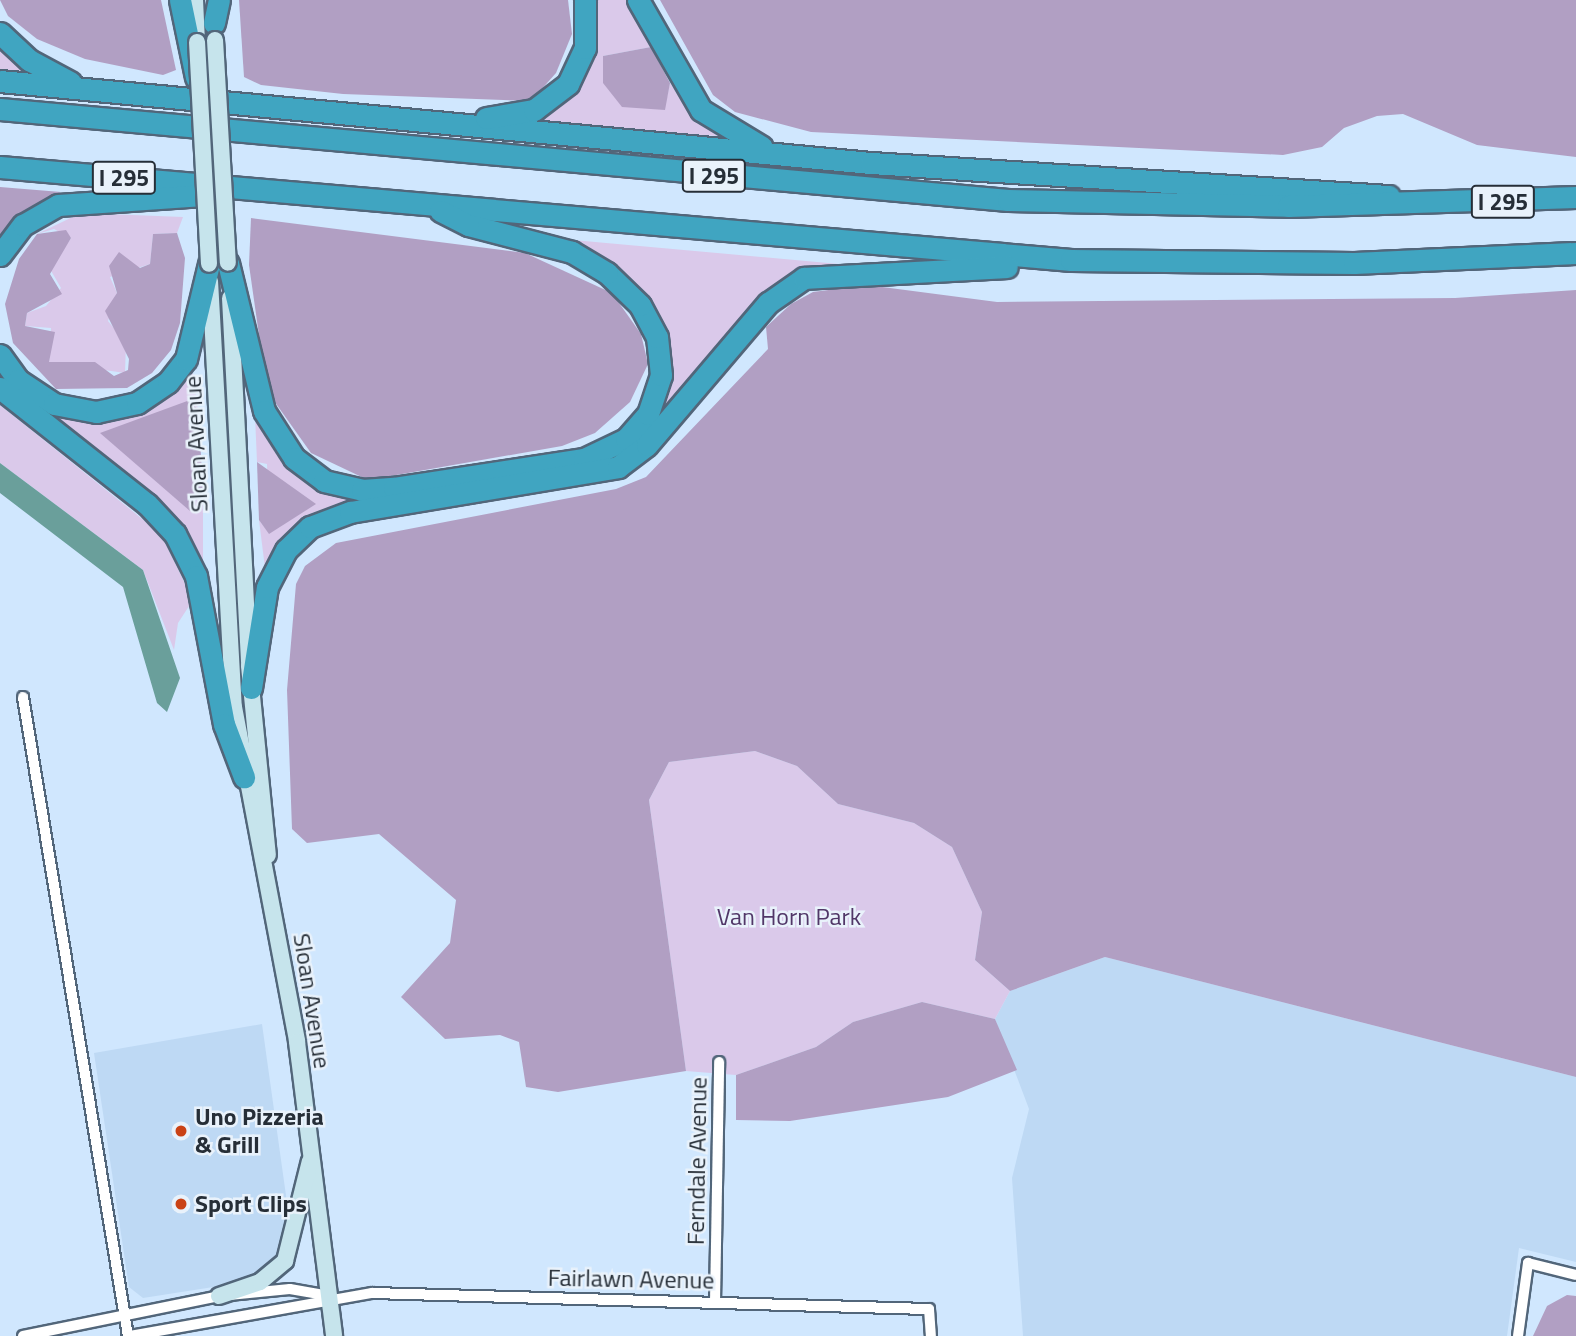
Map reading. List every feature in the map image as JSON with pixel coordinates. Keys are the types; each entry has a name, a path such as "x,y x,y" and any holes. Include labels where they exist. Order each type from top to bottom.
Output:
{"highway":[{"path":"180,0 192,42 199,88"},
{"path":"215,32 219,0"},
{"path":"395,117 506,117 545,104 568,83 583,55 585,0"},
{"path":"638,0 701,110 776,154"},
{"path":"0,33 29,60 82,87"},
{"path":"0,81 776,154 1357,190 1429,205"},
{"name":"I 295","path":"0,109 961,197 1204,206 1429,205 1576,197"},
{"name":"I 295","path":"0,167 1071,260 1343,263 1576,253"},
{"path":"0,255 23,225 58,205 101,198 186,200 247,190"},
{"path":"218,264 264,411 294,458 324,481 362,490 394,488 584,459 626,439 652,405 662,364 654,330 632,296 572,252 468,225 428,205"},
{"path":"251,688 269,579 286,550 320,522 618,467 647,445 768,303 804,278 1071,260"},
{"path":"0,355 26,387 54,404 96,412 137,402 168,382 186,359 218,264"},
{"path":"0,388 147,504 181,544 202,597 225,724 244,777"}],"main road":[{"path":"192,42 195,0"},
{"name":"Sloan Avenue","path":"213,0 218,264 232,683 244,777 269,882"},
{"name":"Sloan Avenue","path":"199,88 218,264 269,882 312,1150 332,1296 333,1333"},
{"path":"219,1296 260,1282 285,1261 312,1150"}],"street":[{"path":"23,697 129,1336"},
{"name":"Ferndale Avenue","path":"715,1302 719,1062"},
{"path":"1518,1336 1528,1263 1576,1275"},
{"name":"Fairlawn Avenue","path":"23,1336 124,1312 219,1296 290,1289 332,1296 715,1302 929,1309 931,1336"},
{"name":"Fairlawn Avenue","path":"129,1336 292,1310 332,1296"}],"shaded area":[{"path":"0,0 161,0 176,70 163,75 85,59 37,39 8,16"},
{"path":"239,0 568,0 572,34 556,73 531,101 343,94 261,85 244,77"},
{"path":"660,0 1576,0 1576,157 1477,145 1403,114 1377,116 1344,128 1322,147 1283,155 811,132 735,112 713,95"},
{"path":"651,47 670,83 665,110 622,107 603,83 603,56"},
{"path":"0,187 61,192 29,208 0,235"},
{"path":"251,218 525,253 612,293 641,334 648,364 630,402 595,433 562,446 368,480 311,453 267,391 249,265"},
{"path":"66,230 71,238 50,274 62,294 27,313 25,326 55,332 49,362 95,362 114,376 128,370 129,359 105,311 117,293 109,266 119,252 140,268 150,264 153,234 177,233 185,258 180,323 171,350 152,373 127,388 56,389 13,343 5,304 19,259 37,234"},
{"path":"867,285 997,302 1455,298 1576,290 1576,1077 1105,957 1010,991 975,960 982,912 952,847 914,823 838,804 797,766 755,751 669,762 649,800 686,1071 558,1092 526,1087 519,1042 500,1035 445,1039 401,997 450,943 456,900 379,834 307,843 292,829 287,690 296,584 305,566 336,543 616,489 646,477 768,349 766,327 791,304 813,292"},
{"path":"190,400 198,410 203,487 190,511 100,433"},
{"path":"257,462 316,504 269,534 259,520"},
{"path":"0,463 143,570 180,678 167,712 157,703 123,587 0,493"},
{"path":"1105,957 1576,1077 1576,1262 1519,1248 1507,1336 1023,1336 1012,1178 1029,1109 995,1019 1010,991"},
{"path":"922,1002 995,1019 1017,1070 948,1097 790,1121 736,1120 736,1075 816,1047 853,1022"},
{"path":"262,1024 289,1217 274,1267 239,1283 143,1298 129,1287 94,1053"},
{"path":"1567,1295 1576,1296 1576,1336 1533,1336 1547,1306"}],"green space":[{"path":"590,0 626,0 651,47 603,56 664,110 670,83 701,124 719,136 516,124 558,105 585,69"},
{"path":"0,45 27,74 0,71"},
{"path":"81,213 183,217 177,233 153,234 150,264 110,277 117,293 108,321 126,343 125,373 49,362 51,328 25,326 27,313 46,306 61,288 50,269 71,238 54,229 37,234"},
{"path":"573,240 839,264 789,278 662,411 667,385 651,306 618,268"},
{"path":"192,369 198,410 190,401 190,511 203,487 203,573 48,414 112,417 160,399"},
{"path":"0,405 161,534 193,600 178,623 174,650 143,570 0,463"},
{"path":"255,416 329,490 354,503 300,521 265,568 259,520 269,533 267,464 257,462"},
{"name":"Van Horn Park","path":"755,751 797,766 838,804 914,823 952,847 982,912 975,960 1010,991 995,1019 922,1002 853,1022 816,1047 736,1075 686,1071 649,800 669,762"}],"place":[{"name":"Uno Pizzeria & Grill","path":"181,1131"},
{"name":"Sport Clips","path":"181,1204"}]}
